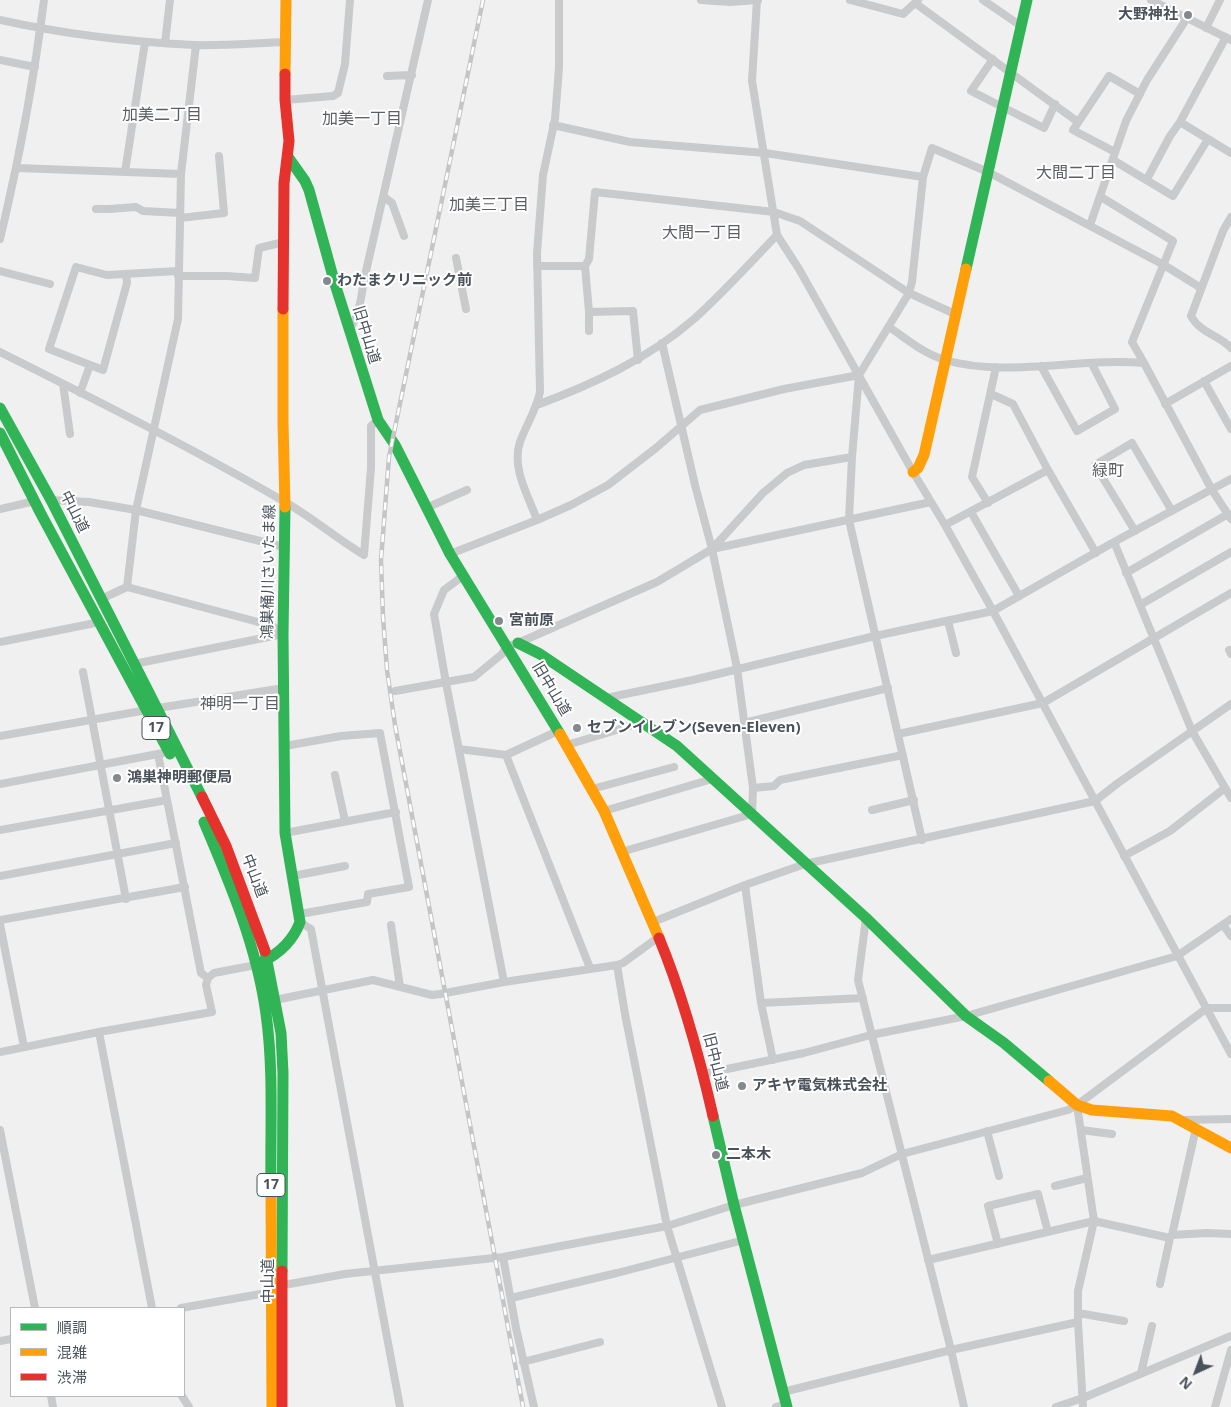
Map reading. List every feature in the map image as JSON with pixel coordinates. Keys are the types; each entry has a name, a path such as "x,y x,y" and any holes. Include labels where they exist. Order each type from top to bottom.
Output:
{"main road":[{"path":"286,0 288,157"},
{"path":"913,472 918,468 924,455 1027,0"},
{"name":"鴻巣桶川さいたま線","path":"288,157 284,183 283,422 285,502 283,634 285,833 300,918"},
{"name":"旧中山道","path":"288,157 307,185 335,284 378,420 395,445 450,554 463,576 512,645 558,731 592,789 604,811 660,936 684,1002 703,1074 734,1205 783,1392 783,1406"},
{"name":"中山道","path":"0,408 51,500 134,664 153,709 163,753 200,812 218,856 256,965 264,1002 270,1057 272,1407"},
{"name":"中山道","path":"0,433 33,501 100,622 153,709 226,846 268,959 280,1033 283,1073 284,1285 282,1407"},
{"path":"512,645 540,654 677,746 866,918 966,1016 1004,1043 1077,1105 1092,1110 1172,1116 1231,1148"},
{"path":"256,965 287,946 298,928 300,918"}],"street":[{"path":"0,239 3,212 17,168 35,67 44,0"},
{"path":"165,43 170,0"},
{"path":"286,100 333,96 338,93 345,64 350,0"},
{"path":"349,330 356,320 360,307 364,280 428,0"},
{"path":"537,520 524,486 517,458 519,443 537,405 540,392 537,322 537,240 543,175 554,125 559,68 559,0"},
{"path":"701,0 730,2 757,0 752,81 777,235 799,269 993,611 1231,1054"},
{"path":"850,0 903,14 916,2 1078,122"},
{"path":"983,0 1021,26"},
{"path":"1147,179 1170,136 1228,39 1151,0"},
{"path":"1206,28 1220,0"},
{"path":"1090,225 1126,120 1147,80 1187,18"},
{"path":"0,20 40,29 145,42 196,45 286,42"},
{"path":"125,172 145,42"},
{"path":"127,587 136,510 178,319 181,174 196,45"},
{"path":"993,59 971,91 1044,128 1055,104"},
{"path":"0,60 35,67"},
{"path":"386,76 412,75"},
{"path":"1140,94 1110,76 1073,130 1173,196 1208,139"},
{"path":"1180,122 1231,153"},
{"path":"554,125 630,142 765,152 923,177"},
{"path":"922,840 849,520 859,375 909,293 912,282 923,177 932,148 988,172 1164,265 1202,288"},
{"path":"96,209 136,207 143,211 180,215 224,213 219,156"},
{"path":"17,168 181,174"},
{"path":"590,331 585,266 590,259 595,192 774,212 800,221 909,293 955,314"},
{"path":"384,197 392,203 404,236"},
{"path":"1100,197 1174,241 1132,342 1212,490 1230,517 1126,573"},
{"path":"1231,217 1222,231 1192,316 1196,325 1231,348"},
{"path":"537,405 566,394 638,360 694,319 777,235"},
{"path":"126,274 127,283 103,370 49,350 76,267 107,275 126,274 178,273 255,278 259,248 284,242"},
{"path":"456,258 466,309"},
{"path":"537,266 585,266"},
{"path":"0,272 50,284"},
{"path":"589,312 633,311 638,360"},
{"path":"889,327 928,354 945,360 977,366 1144,363"},
{"path":"621,852 752,814 752,788 737,668 712,549 694,485 662,343"},
{"path":"0,352 153,429 285,502 364,555 371,468 372,426 378,420"},
{"path":"1041,366 1077,431 1115,408 1092,364"},
{"path":"80,392 90,365"},
{"path":"1165,404 1231,366"},
{"path":"988,503 972,476 996,367"},
{"path":"450,554 537,520 571,505 608,485 682,427 700,410 784,389 859,375"},
{"path":"1204,381 1231,429"},
{"path":"63,384 70,434"},
{"path":"991,394 1013,404 1048,470 1096,553"},
{"path":"1135,530 1094,465 1132,443 1172,511"},
{"path":"395,691 474,677 512,645 657,582 712,549 763,493 787,473 804,465 852,457"},
{"path":"945,525 1048,470"},
{"path":"606,698 693,680 875,636 993,611 1135,530 1231,480"},
{"path":"426,508 466,490"},
{"path":"0,509 33,501 89,502 136,510 284,547"},
{"path":"712,549 931,502"},
{"path":"971,512 1019,596"},
{"path":"1114,542 1192,731 1231,798"},
{"path":"1140,605 1231,552"},
{"path":"463,576 444,590 434,614 504,982"},
{"path":"101,599 127,587 273,626 283,634"},
{"path":"898,734 1043,703 1231,593"},
{"path":"948,621 956,653"},
{"path":"0,642 100,622"},
{"path":"134,664 283,634"},
{"path":"83,672 126,899"},
{"path":"0,736 284,688"},
{"path":"744,723 888,688"},
{"path":"653,922 745,885 805,864 1095,801 1231,704"},
{"path":"567,745 643,722"},
{"path":"459,749 506,755 558,731"},
{"path":"285,746 340,736 380,733 409,887 368,894 367,902 300,918"},
{"path":"0,784 163,753 168,800 176,843 202,973 208,978"},
{"path":"506,755 590,968"},
{"path":"752,788 774,786 780,780 903,755"},
{"path":"592,789 674,767"},
{"path":"336,775 345,822"},
{"path":"604,811 712,779"},
{"path":"1124,856 1170,831 1225,788"},
{"path":"0,830 168,800"},
{"path":"872,810 914,800"},
{"path":"285,833 396,812"},
{"path":"0,876 176,843"},
{"path":"293,876 346,866"},
{"path":"745,885 761,1003 773,1060"},
{"path":"0,920 185,887"},
{"path":"300,918 311,929 400,1407"},
{"path":"866,918 858,980 964,1407"},
{"path":"703,1074 773,1060 871,1035 966,1016 1177,956 1231,919"},
{"path":"0,924 24,1047"},
{"path":"392,925 400,988"},
{"path":"1223,925 1231,936"},
{"path":"275,1000 373,980 432,995 617,965 623,963 660,936"},
{"path":"0,1052 212,1012 206,985 208,978 214,973 256,965"},
{"path":"617,965 649,1141 667,1226 722,1407"},
{"path":"761,1003 862,998"},
{"path":"284,1285 345,1274 503,1257 667,1226 734,1205 862,1173 902,1154 1068,1110 1207,1008 1231,1008"},
{"path":"98,1032 152,1307"},
{"path":"1077,1105 1094,1221 1078,1290 1083,1407"},
{"path":"1181,1120 1231,1119"},
{"path":"1160,1284 1196,1128"},
{"path":"0,1130 35,1307"},
{"path":"1080,1130 1112,1134"},
{"path":"987,1131 999,1176"},
{"path":"1055,1186 1087,1178"},
{"path":"998,1244 988,1206 1038,1194 1048,1232"},
{"path":"928,1260 1094,1221 1171,1237 1207,1233 1231,1234"},
{"path":"511,1298 744,1240"},
{"path":"503,1257 523,1362 534,1407"},
{"path":"185,1307 272,1292"},
{"path":"1078,1313 1124,1321"},
{"path":"783,1392 951,1350 1078,1322"},
{"path":"1141,1373 1152,1326"},
{"path":"1056,1407 1083,1398 1231,1336"},
{"path":"523,1362 600,1342"},
{"path":"1216,1407 1231,1350"}],"railway":[{"path":"483,0 389,457 381,560 387,670 395,725 523,1407"}],"traffic: fast":[{"path":"966,269 1027,0"},
{"path":"288,157 309,190 335,284 378,420 395,445 450,554 560,734"},
{"path":"0,408 51,500 202,797"},
{"path":"0,433 41,514 170,754"},
{"path":"262,962 275,955 285,946 294,935 300,922 285,833 283,634 285,507"},
{"path":"518,643 540,654 677,746 866,918 966,1016 1004,1043 1049,1081"},
{"path":"204,822 241,916 262,989 270,1057 271,1189"},
{"path":"265,951 281,1033 283,1073 282,1271"},
{"path":"713,1116 734,1205 787,1407"}],"traffic: slow":[{"path":"285,74 286,0"},
{"path":"913,472 918,468 924,455 966,269"},
{"path":"283,309 285,507"},
{"path":"560,734 604,811 659,938"},
{"path":"1049,1081 1077,1105 1092,1110 1172,1116 1231,1148"},
{"path":"271,1189 272,1407"}],"traffic: jam":[{"path":"283,309 284,183 289,141 285,100 285,74"},
{"path":"202,797 226,846 265,951"},
{"path":"659,938 690,1026 713,1116"},
{"path":"282,1271 282,1407"}],"place":[{"name":"大野神社","path":"1188,15"},
{"name":"わたまクリニック前","path":"327,281"},
{"name":"宮前原","path":"499,621"},
{"name":"セブンイレブン(Seven-Eleven)","path":"577,728"},
{"name":"鴻巣神明郵便局","path":"117,778"},
{"name":"アキヤ電気株式会社","path":"742,1086"},
{"name":"二本木","path":"716,1155"}],"district":[{"name":"加美二丁目","path":"162,115"},
{"name":"加美一丁目","path":"362,119"},
{"name":"大間二丁目","path":"1076,173"},
{"name":"加美三丁目","path":"489,205"},
{"name":"大間一丁目","path":"702,233"},
{"name":"緑町","path":"1108,471"},
{"name":"神明一丁目","path":"240,704"}]}
